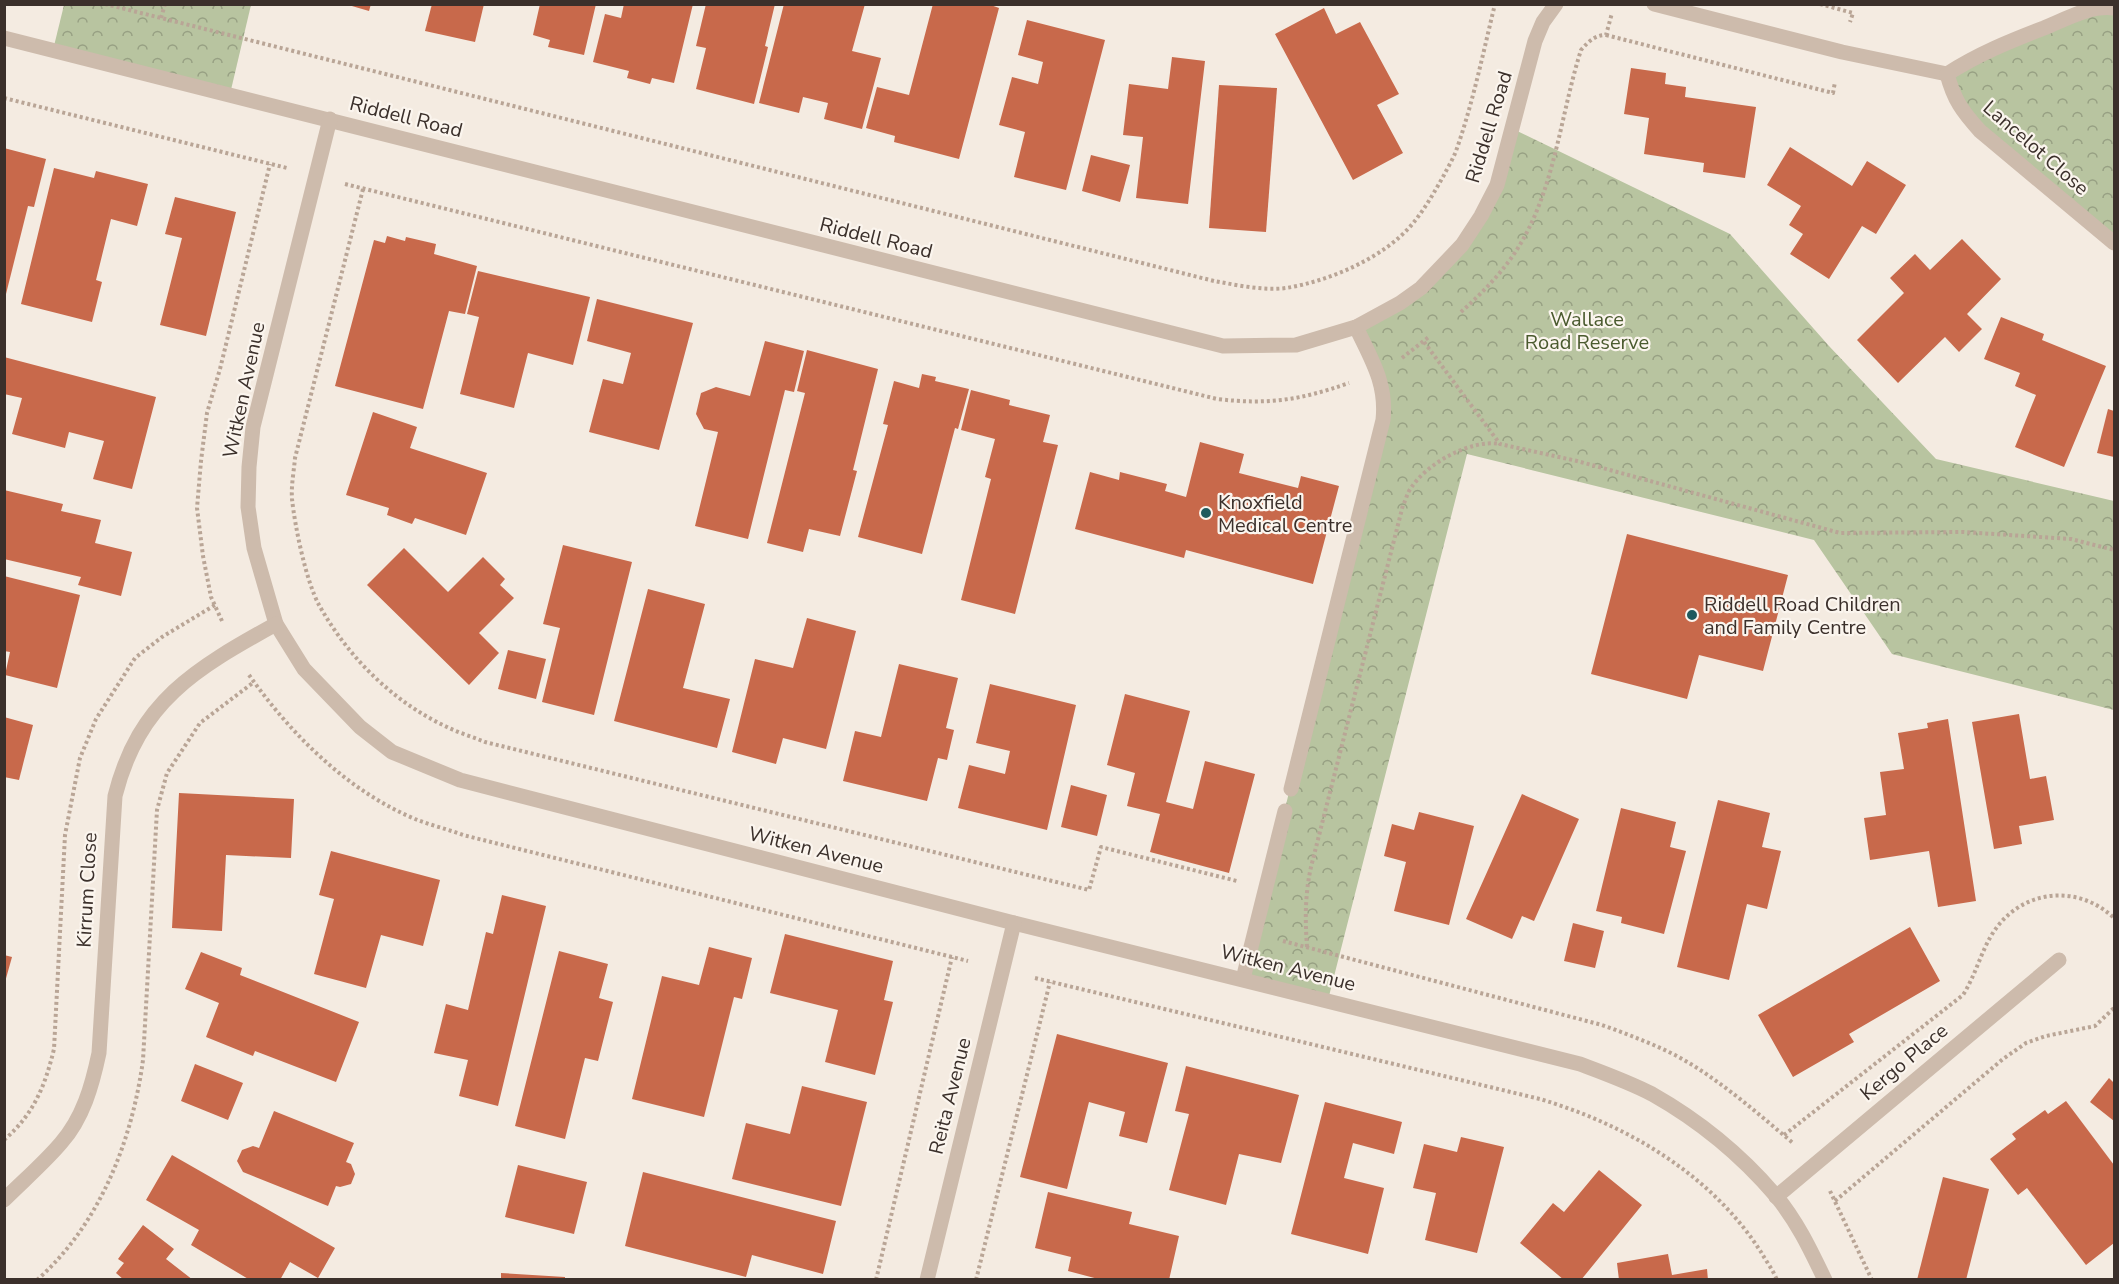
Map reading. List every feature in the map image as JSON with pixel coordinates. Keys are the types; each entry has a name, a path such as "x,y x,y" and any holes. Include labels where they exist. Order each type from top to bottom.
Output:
{"street":[{"name":"Riddell Road","path":"4,38 1223,346 1296,345 1356,327 1400,303 1421,288 1462,245 1497,185 1535,41 1543,22 1556,4"},
{"path":"1654,4 1842,52 1947,74 1992,49 2082,12 2104,7 2115,8"},
{"name":"Lancelot Close","path":"1947,74 1953,95 1963,113 1980,131 2115,243"},
{"name":"Witken Avenue","path":"330,119 253,427 248,507 254,548 276,624 304,669 345,713 392,752 460,780 1014,923 1580,1064 1652,1094 1687,1116 1721,1143 1776,1197 1802,1233 1825,1280"},
{"path":"1291,789 1383,420 1385,403 1383,390 1377,371 1356,327"},
{"name":"Kirrum Close","path":"4,1200 62,1143 80,1115 92,1084 99,1053 115,796 122,770 132,747 150,718 189,676 213,659 276,624"},
{"path":"1243,979 1285,811"},
{"name":"Reita Avenue","path":"927,1280 1014,923"},
{"name":"Kergo Place","path":"1776,1197 2059,960"}],"path":[{"path":"105,4 1214,281 1250,287 1285,288 1317,281 1352,268 1386,248 1413,223 1436,191 1455,153 1495,4"},
{"path":"161,18 165,4"},
{"path":"1606,35 1612,13"},
{"path":"1461,312 1484,291 1516,250 1546,185 1581,51 1592,39 1599,35 1606,35 1833,93 1842,52"},
{"path":"4,98 288,168"},
{"path":"224,625 211,597 203,556 197,508 201,461 207,413 220,369 270,164"},
{"path":"344,184 1217,399 1270,402 1295,399 1359,380"},
{"path":"363,189 295,458 292,496 304,562 318,604 361,664 387,689 415,710 447,728 485,742 1089,890 1101,848 1243,882"},
{"path":"1394,364 1430,336"},
{"path":"1424,342 1500,444"},
{"path":"1307,946 1306,890 1311,867 1403,505 1410,489 1427,471 1446,457 1478,444 1488,442 1500,444 1577,461 1840,533 1963,532 2071,539 2115,550"},
{"path":"246,671 270,704 335,770 369,794 414,818 463,835 968,961"},
{"path":"37,1280 49,1269 97,1206 112,1175 138,1095 143,1060 156,810 167,773 200,723 254,682"},
{"path":"1784,1136 1963,995 1992,934 2003,920 2019,908 2037,898 2062,895 2082,897 2102,906 2115,918"},
{"path":"1277,939 1602,1025 1640,1039 1676,1056 1711,1078 1799,1148"},
{"path":"876,1280 952,957"},
{"path":"1035,978 1529,1096 1578,1110 1666,1156 1709,1190 1747,1230 1777,1280"},
{"path":"976,1280 1050,982"},
{"path":"1835,1201 2003,1059 2026,1043 2046,1036 2095,1026 2115,1008"},
{"path":"1825,1183 1872,1280"}],"green space":[{"path":"64,5 251,5 230,94 53,50"},
{"path":"2114,8 2114,243 1980,131 1947,74 1969,60"},
{"name":"Wallace Road Reserve","path":"1513,129 1730,234 1829,346 1936,459 2114,501 2114,710 1892,654 1814,540 1467,454 1328,1000 1243,979 1385,403 1356,327 1400,303 1481,216"}],"building":[{"path":"345,4 371,4 369,11"},
{"path":"432,4 484,4 475,42 425,31"},
{"path":"540,4 596,4 584,55 548,47 550,40 533,35"},
{"path":"624,4 693,4 674,83 652,78 650,84 627,78 629,71 593,62 605,14 621,18"},
{"path":"706,4 775,4 765,46 768,47 754,104 696,89 706,48 696,46"},
{"path":"784,4 865,4 852,51 881,58 862,129 824,119 828,103 803,97 799,113 759,103"},
{"path":"933,4 988,4 999,8 959,159 894,142 895,136 866,128 877,87 909,95"},
{"path":"1324,8 1336,34 1360,22 1399,94 1377,105 1403,153 1353,180 1275,34"},
{"path":"1027,20 1105,40 1066,190 1014,177 1025,132 999,125 1012,77 1038,84 1043,62 1018,55"},
{"path":"1172,57 1205,61 1188,204 1136,198 1143,137 1123,135 1129,84 1168,89"},
{"path":"1631,68 1666,73 1665,84 1686,87 1685,97 1756,107 1745,178 1703,172 1704,163 1644,154 1649,118 1624,114"},
{"path":"1219,85 1277,88 1266,232 1209,228"},
{"path":"1790,147 1852,186 1867,161 1906,185 1876,234 1862,226 1829,279 1790,254 1803,234 1789,225 1801,206 1767,185"},
{"path":"4,148 46,159 34,207 28,206 5,298"},
{"path":"1091,155 1130,165 1120,202 1082,191"},
{"path":"54,168 94,178 96,171 148,184 137,226 111,219 96,280 102,282 92,322 21,304"},
{"path":"175,197 236,212 206,336 160,325 182,238 165,234"},
{"path":"387,236 405,241 406,237 436,244 434,254 477,266 465,314 449,311 423,409 335,386 374,240 385,243"},
{"path":"1962,239 2001,279 1967,314 1982,329 1959,352 1945,337 1898,383 1857,340 1904,293 1890,278 1915,254 1930,270"},
{"path":"478,271 590,297 573,365 528,353 514,408 460,394 479,317 467,314"},
{"path":"597,299 693,323 659,450 589,432 603,379 623,384 631,353 587,341"},
{"path":"2001,317 2044,334 2042,340 2106,366 2064,467 2015,447 2036,395 2015,386 2020,373 1984,359"},
{"path":"765,341 804,351 794,392 785,390 748,539 695,526 718,432 704,429 696,414 701,393 716,387 750,396"},
{"path":"807,350 878,369 853,470 857,471 840,536 809,529 803,552 767,543 805,393 797,391"},
{"path":"4,357 156,397 132,489 93,479 104,441 69,432 65,448 12,434 22,398 4,394"},
{"path":"922,374 936,377 935,381 969,389 958,429 955,428 922,554 858,537 888,425 883,424 894,381 919,388"},
{"path":"971,390 1010,400 1009,405 1050,415 1043,442 1058,445 1015,614 961,600 991,479 985,477 995,439 961,430"},
{"path":"2108,409 2114,411 2114,457 2097,453"},
{"path":"373,412 417,427 410,448 487,473 466,535 415,518 412,524 387,515 389,508 346,495"},
{"name":"Knoxfield Medical Centre","path":"1200,442 1244,454 1239,473 1298,488 1301,476 1339,486 1313,584 1186,550 1184,558 1075,529 1090,472 1119,480 1120,472 1167,484 1165,491 1186,497"},
{"path":"4,490 63,504 61,511 101,520 95,543 132,552 121,596 78,585 81,577 4,559"},
{"name":"Riddell Road Children and Family Centre","path":"1627,534 1788,575 1763,671 1699,655 1687,699 1591,674"},
{"path":"563,545 632,562 594,715 542,702 560,628 543,624"},
{"path":"404,548 448,592 483,557 505,579 500,585 514,598 479,633 499,653 469,685 367,585"},
{"path":"4,576 80,595 57,688 5,675 10,652 4,651"},
{"path":"648,589 705,604 683,688 730,699 717,748 614,721"},
{"path":"807,618 856,631 826,749 783,738 776,764 732,752 755,659 793,668"},
{"path":"508,650 546,659 536,699 498,689"},
{"path":"899,664 958,678 946,728 954,730 947,760 938,758 927,801 843,781 855,731 881,737"},
{"path":"990,684 1076,705 1047,830 958,808 969,765 1005,774 1010,751 976,743"},
{"path":"1125,694 1190,711 1166,802 1193,809 1205,761 1255,774 1229,873 1150,852 1160,814 1127,806 1135,773 1107,765"},
{"path":"2019,714 2030,779 2046,776 2054,820 2019,826 2022,844 1994,849 1972,722"},
{"path":"4,717 33,725 19,780 4,777"},
{"path":"1948,719 1976,901 1938,907 1929,851 1870,860 1864,818 1886,815 1880,772 1904,769 1898,733 1928,728 1927,723"},
{"path":"1071,785 1107,795 1097,836 1061,827"},
{"path":"179,793 294,799 291,858 226,855 222,931 172,928"},
{"path":"1522,794 1579,819 1534,921 1522,916 1512,939 1466,919"},
{"path":"1718,800 1770,813 1762,847 1781,851 1767,909 1747,904 1729,980 1677,967"},
{"path":"1621,808 1676,822 1670,847 1686,851 1664,934 1621,923 1622,917 1596,911"},
{"path":"1419,812 1474,826 1449,925 1394,911 1406,862 1384,856 1392,824 1414,830"},
{"path":"331,851 440,880 423,946 381,935 366,988 314,974 334,899 319,895"},
{"path":"502,895 546,906 498,1106 459,1096 468,1060 434,1053 446,1004 468,1010 486,932 493,934"},
{"path":"1573,923 1604,931 1595,968 1564,961"},
{"path":"1910,927 1940,981 1849,1034 1854,1042 1793,1077 1758,1015"},
{"path":"785,934 893,961 884,1000 893,1002 875,1075 825,1062 838,1010 770,993"},
{"path":"709,947 752,958 742,999 734,997 704,1117 632,1099 662,976 699,985"},
{"path":"559,951 608,964 599,998 613,1002 598,1061 585,1058 565,1139 515,1126"},
{"path":"201,952 242,968 240,975 359,1022 336,1082 255,1051 253,1056 206,1037 219,1003 185,989"},
{"path":"4,955 12,957 5,982 4,982"},
{"path":"1057,1034 1168,1063 1147,1143 1119,1136 1125,1112 1089,1102 1067,1189 1020,1177"},
{"path":"195,1064 243,1083 228,1120 181,1101"},
{"path":"1186,1066 1299,1095 1281,1163 1239,1154 1226,1205 1169,1190 1189,1114 1175,1111"},
{"path":"2109,1078 2114,1083 2114,1121 2090,1102"},
{"path":"802,1086 867,1102 841,1206 732,1179 746,1123 790,1134"},
{"path":"2066,1101 2114,1165 2114,1243 2086,1265 2027,1188 2018,1195 1990,1159 2016,1139 2012,1134 2045,1110 2048,1114"},
{"path":"1325,1102 1402,1122 1394,1154 1353,1143 1344,1178 1384,1188 1368,1254 1291,1234"},
{"path":"274,1111 354,1143 346,1162 351,1164 355,1174 351,1184 336,1186 328,1206 243,1172 237,1161 242,1150 253,1146 259,1148"},
{"path":"1461,1137 1504,1147 1477,1253 1425,1240 1436,1193 1413,1188 1424,1144 1457,1152"},
{"path":"172,1155 335,1248 318,1278 290,1262 280,1280 250,1280 191,1245 199,1230 146,1200"},
{"path":"518,1165 587,1182 574,1234 505,1217"},
{"path":"1599,1170 1642,1205 1581,1280 1564,1280 1520,1243 1553,1203 1564,1212"},
{"path":"643,1172 836,1221 823,1274 752,1255 746,1277 625,1246"},
{"path":"1943,1177 1989,1189 1966,1280 1917,1280"},
{"path":"1048,1192 1132,1212 1129,1224 1179,1236 1169,1280 1102,1280 1068,1271 1071,1257 1035,1248"},
{"path":"143,1225 174,1249 166,1259 193,1280 124,1280 116,1273 124,1263 118,1259"},
{"path":"1668,1254 1672,1275 1707,1269 1708,1280 1619,1280 1617,1263"},
{"path":"501,1273 565,1277 565,1280 501,1280"}],"place":[{"name":"Knoxfield Medical Centre","path":"1206,513"},
{"name":"Riddell Road Children and Family Centre","path":"1692,615"}]}
